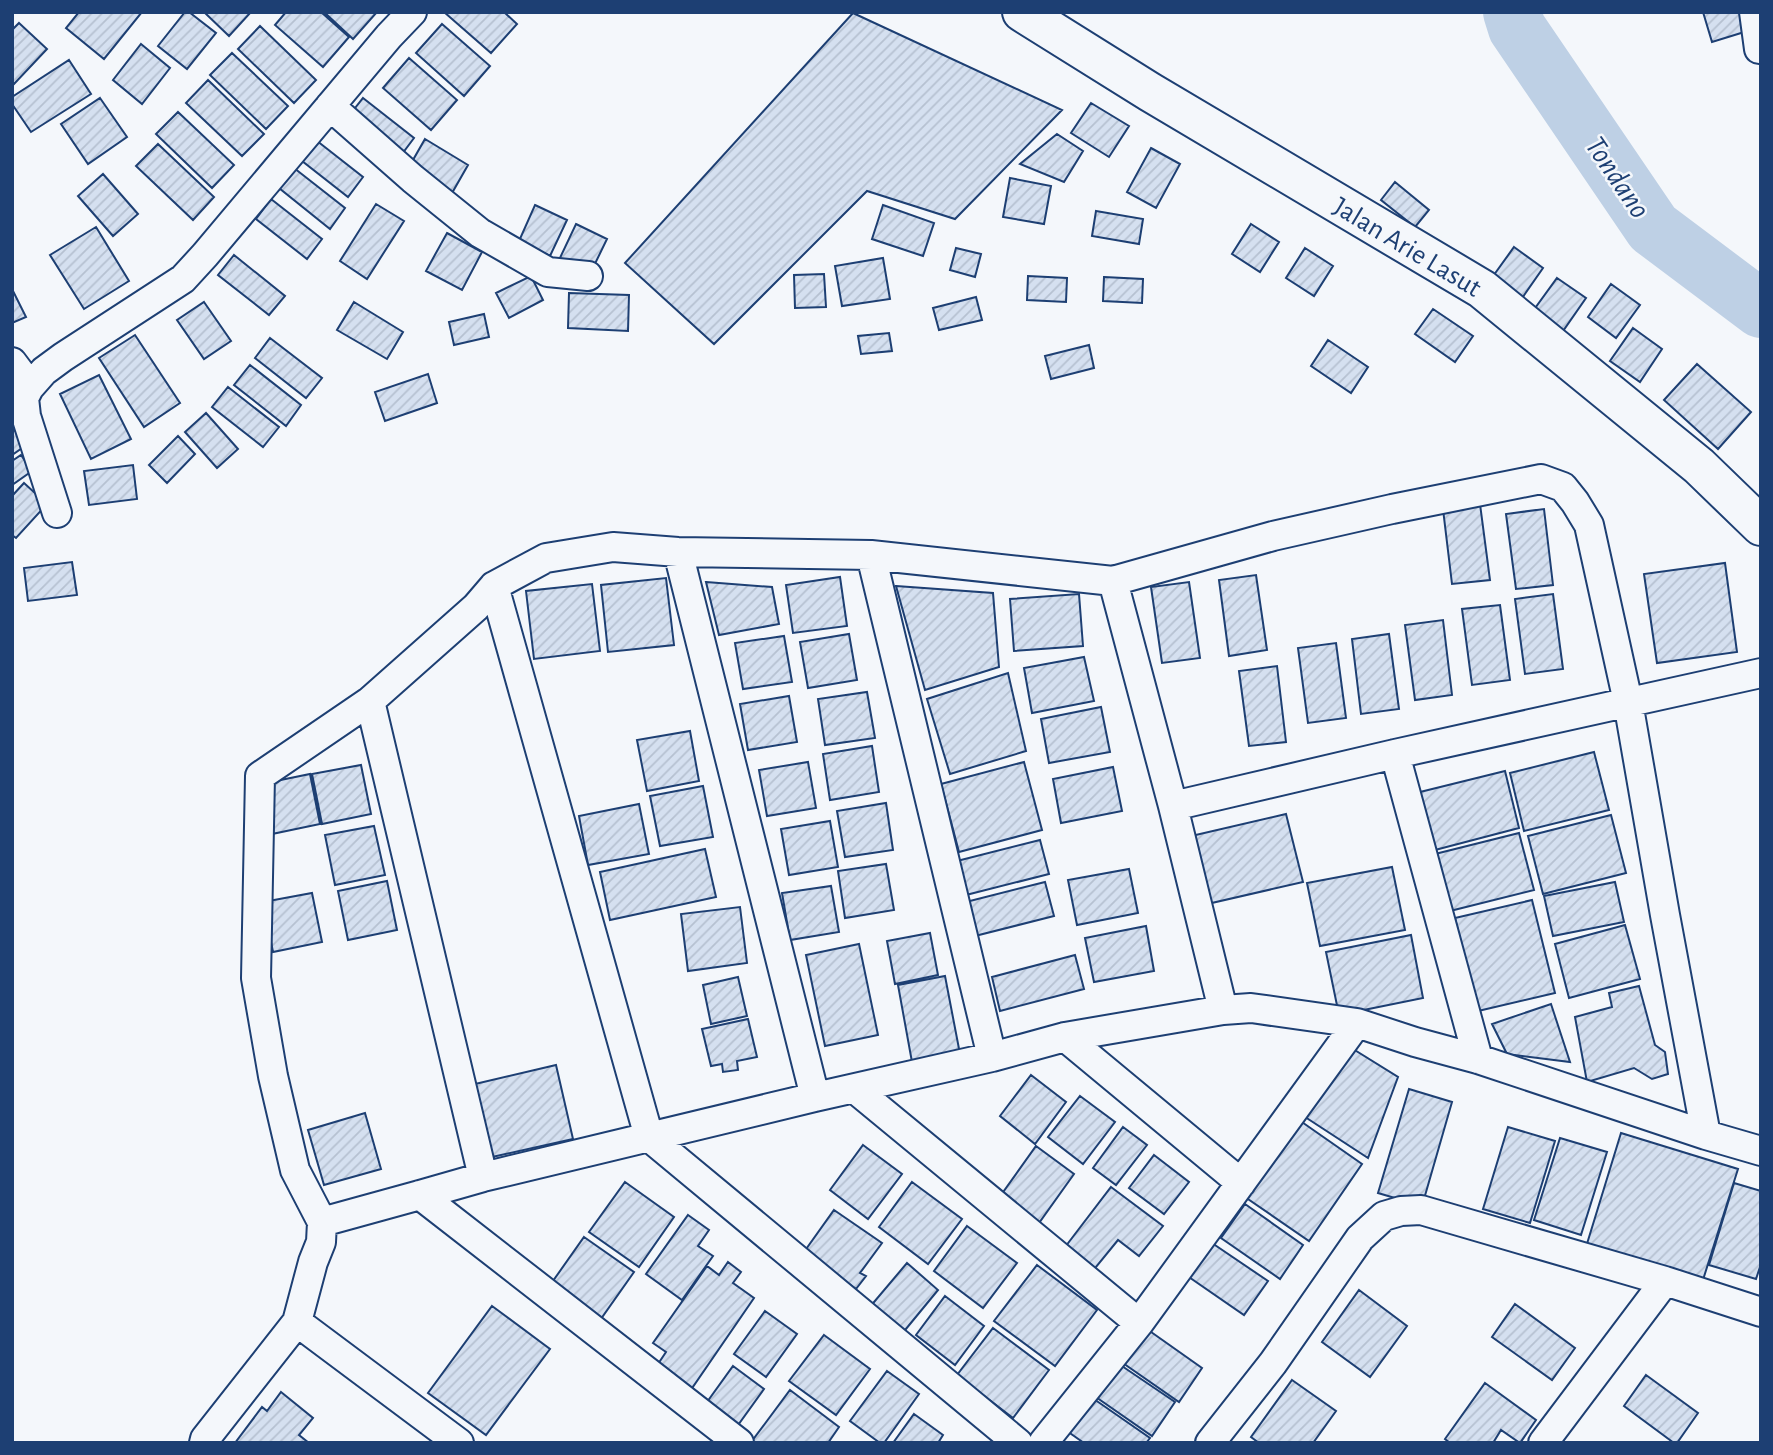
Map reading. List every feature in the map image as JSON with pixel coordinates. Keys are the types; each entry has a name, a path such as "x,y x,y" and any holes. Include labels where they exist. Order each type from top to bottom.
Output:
{"main road":[{"name":"Jalan Arie Lasut","path":"1022,12 1161,99 1482,289 1699,467 1761,526"}],"street":[{"path":"57,513 26,416 24,398 30,386 63,356 183,279 412,12"},
{"path":"1754,12 1759,49"},
{"path":"330,106 480,233 548,272 588,276"},
{"path":"12,362 30,386"},
{"path":"204,1443 297,1322 321,1242 322,1222 295,1170 273,1076 256,978 260,776 370,701 476,607 494,586 546,558 613,547 678,552 871,555 1113,581 1287,533 1392,509 1541,480 1563,487 1589,525 1629,702 1706,1135"},
{"path":"678,552 815,1097"},
{"path":"871,555 992,1057"},
{"path":"1113,581 1173,806 1223,1010"},
{"path":"494,586 649,1137 1018,1443"},
{"path":"1173,806 1761,673"},
{"path":"370,701 483,1177"},
{"path":"1395,754 1478,1059"},
{"path":"322,1222 483,1177 992,1057 1065,1037 1223,1010 1251,1008 1357,1023 1478,1059 1761,1151"},
{"path":"1043,1443 1139,1323 1357,1023"},
{"path":"1065,1037 1241,1182"},
{"path":"855,1089 1139,1323"},
{"path":"420,1195 739,1443"},
{"path":"1210,1443 1273,1363 1360,1238 1384,1216 1421,1210 1665,1281 1761,1312"},
{"path":"1543,1443 1665,1281"},
{"path":"297,1322 458,1443"}],"building":[{"path":"79,12 142,12 104,59 66,28"},
{"path":"185,12 189,12 216,33 187,69 158,46"},
{"path":"204,12 251,12 229,36"},
{"path":"286,12 321,12 349,37 323,67 275,25"},
{"path":"324,12 377,12 353,39"},
{"path":"444,12 504,12 517,24 491,53"},
{"path":"1703,12 1749,12 1754,29 1712,42"},
{"path":"853,13 1062,110 955,219 867,191 714,344 625,263"},
{"path":"19,23 47,49 14,84 12,30"},
{"path":"442,24 490,66 464,96 416,53"},
{"path":"260,26 316,80 294,103 238,49"},
{"path":"141,44 170,68 142,104 113,80"},
{"path":"232,53 288,106 266,129 210,75"},
{"path":"409,58 457,100 431,130 383,88"},
{"path":"69,60 91,94 31,132 12,104 12,97"},
{"path":"208,80 264,134 242,156 186,103"},
{"path":"100,98 127,137 88,164 61,124"},
{"path":"363,98 414,138 399,158 348,117"},
{"path":"1091,103 1129,126 1109,157 1071,133"},
{"path":"178,112 234,165 212,188 156,134"},
{"path":"1057,134 1083,151 1064,182 1020,164"},
{"path":"312,137 363,177 348,197 297,157"},
{"path":"425,139 468,165 452,193 409,167"},
{"path":"158,144 214,197 193,220 136,166"},
{"path":"1151,148 1180,164 1156,208 1127,192"},
{"path":"294,168 345,208 330,229 279,188"},
{"path":"103,174 138,214 113,236 78,196"},
{"path":"1010,178 1051,186 1044,224 1003,217"},
{"path":"1395,182 1429,210 1415,227 1381,200"},
{"path":"271,199 322,239 307,259 256,219"},
{"path":"376,204 404,221 367,279 340,261"},
{"path":"535,205 567,220 550,256 519,241"},
{"path":"883,205 934,223 923,256 872,239"},
{"path":"1096,211 1143,219 1139,244 1092,236"},
{"path":"576,224 607,239 590,274 559,260"},
{"path":"1251,224 1279,242 1260,272 1232,254"},
{"path":"96,227 129,281 84,309 50,255"},
{"path":"447,233 482,252 462,290 426,271"},
{"path":"1514,247 1543,268 1520,301 1491,279"},
{"path":"956,248 981,254 975,277 950,270"},
{"path":"1305,248 1333,266 1314,296 1286,278"},
{"path":"234,255 285,296 269,315 218,275"},
{"path":"883,258 890,299 842,306 835,266"},
{"path":"824,274 826,307 795,308 794,275"},
{"path":"531,276 543,300 509,318 496,293"},
{"path":"1028,276 1067,278 1066,302 1027,300"},
{"path":"1104,277 1143,279 1142,303 1103,301"},
{"path":"1557,278 1586,298 1563,331 1533,311"},
{"path":"1611,284 1640,305 1616,338 1588,317"},
{"path":"12,289 26,317 12,323"},
{"path":"569,293 629,295 628,331 568,328"},
{"path":"976,297 982,320 939,330 933,308"},
{"path":"204,302 231,341 204,359 177,320"},
{"path":"354,302 403,332 387,359 337,330"},
{"path":"1433,309 1473,336 1455,362 1415,334"},
{"path":"484,314 489,337 454,345 449,322"},
{"path":"1633,328 1662,349 1640,382 1610,361"},
{"path":"889,333 892,351 861,354 858,336"},
{"path":"135,335 180,403 144,427 99,358"},
{"path":"270,338 322,378 306,398 255,358"},
{"path":"1328,340 1368,367 1351,393 1311,366"},
{"path":"1089,345 1094,368 1051,379 1045,356"},
{"path":"1697,364 1751,412 1718,449 1664,400"},
{"path":"250,365 301,405 286,426 234,385"},
{"path":"428,374 437,403 385,421 375,392"},
{"path":"99,375 131,439 91,459 60,394"},
{"path":"228,387 279,427 263,447 212,407"},
{"path":"206,413 238,449 217,468 185,432"},
{"path":"12,426 25,446 12,455"},
{"path":"178,436 195,454 167,483 149,465"},
{"path":"21,455 32,471 12,485 12,461"},
{"path":"133,465 137,499 89,505 84,471"},
{"path":"24,483 47,504 16,538 12,535 12,496"},
{"path":"1480,504 1490,580 1452,584 1443,509"},
{"path":"1544,509 1553,585 1516,589 1506,514"},
{"path":"72,562 77,595 28,601 24,568"},
{"path":"1725,563 1737,652 1657,663 1644,574"},
{"path":"1256,575 1267,650 1229,656 1219,580"},
{"path":"840,577 847,626 793,633 786,585"},
{"path":"666,578 674,645 608,652 601,585"},
{"path":"706,582 772,587 779,624 719,635"},
{"path":"1189,582 1200,658 1162,663 1151,587"},
{"path":"592,584 600,651 534,659 526,591"},
{"path":"896,586 993,593 999,667 925,690"},
{"path":"1079,594 1083,646 1014,651 1010,599"},
{"path":"1553,594 1563,669 1525,674 1515,599"},
{"path":"1500,605 1510,680 1472,685 1462,609"},
{"path":"1443,620 1452,695 1415,700 1405,625"},
{"path":"849,634 857,680 808,688 800,642"},
{"path":"1389,634 1399,709 1361,714 1352,639"},
{"path":"784,636 792,682 743,689 735,643"},
{"path":"1336,643 1346,718 1308,723 1298,648"},
{"path":"1084,657 1094,701 1032,713 1024,668"},
{"path":"1277,666 1286,742 1249,746 1239,671"},
{"path":"1008,673 1026,751 950,774 927,699"},
{"path":"867,692 875,738 825,745 818,699"},
{"path":"789,696 797,742 748,750 740,704"},
{"path":"1101,707 1110,752 1049,763 1041,719"},
{"path":"690,731 699,781 647,791 637,740"},
{"path":"872,746 879,792 830,800 823,754"},
{"path":"1594,752 1609,810 1524,831 1510,773"},
{"path":"808,762 816,808 767,816 759,770"},
{"path":"1024,762 1042,830 959,852 941,784"},
{"path":"361,765 371,814 322,824 312,774"},
{"path":"1113,767 1122,811 1061,823 1053,779"},
{"path":"1505,771 1519,828 1435,850 1420,792"},
{"path":"310,774 320,824 272,834 261,784"},
{"path":"703,786 713,837 660,846 650,796"},
{"path":"886,803 893,850 845,857 837,811"},
{"path":"639,804 649,854 588,865 579,816"},
{"path":"1286,814 1303,882 1203,905 1187,837"},
{"path":"1611,815 1626,873 1543,894 1528,836"},
{"path":"830,821 838,867 789,875 781,829"},
{"path":"374,826 385,875 335,885 325,835"},
{"path":"1519,833 1534,890 1450,911 1435,854"},
{"path":"1040,840 1049,874 966,895 957,861"},
{"path":"705,849 716,897 610,920 600,872"},
{"path":"886,864 894,910 845,918 838,871"},
{"path":"1392,867 1405,930 1320,946 1307,883"},
{"path":"1129,869 1138,913 1077,925 1068,880"},
{"path":"387,881 397,930 348,940 338,891"},
{"path":"1045,882 1054,916 971,937 962,903"},
{"path":"1615,882 1624,922 1553,936 1544,896"},
{"path":"831,886 839,932 790,940 782,893"},
{"path":"312,893 322,942 273,952 263,902"},
{"path":"1532,900 1555,993 1478,1011 1455,918"},
{"path":"740,907 747,963 688,971 681,914"},
{"path":"1625,925 1640,979 1569,998 1555,944"},
{"path":"1146,926 1154,971 1094,982 1085,938"},
{"path":"930,933 938,975 895,984 887,941"},
{"path":"1411,935 1423,998 1339,1015 1326,952"},
{"path":"859,944 878,1035 825,1046 806,955"},
{"path":"1075,955 1084,989 1000,1011 992,977"},
{"path":"945,976 960,1054 912,1062 898,985"},
{"path":"738,977 747,1016 711,1024 703,985"},
{"path":"1639,986 1655,1045 1665,1052 1668,1074 1652,1079 1634,1068 1587,1082 1575,1017 1612,1007 1609,993"},
{"path":"1551,1004 1570,1062 1507,1054 1492,1024"},
{"path":"748,1019 757,1057 737,1061 738,1070 723,1072 722,1064 711,1066 702,1029"},
{"path":"1345,1044 1398,1077 1368,1158 1299,1113"},
{"path":"556,1065 573,1139 492,1157 475,1084"},
{"path":"1031,1075 1066,1102 1035,1144 1000,1116"},
{"path":"1409,1089 1452,1102 1422,1206 1378,1193"},
{"path":"1080,1096 1115,1122 1083,1164 1048,1137"},
{"path":"365,1113 381,1169 324,1185 308,1130"},
{"path":"1299,1120 1362,1164 1309,1241 1245,1197"},
{"path":"1123,1127 1147,1145 1116,1185 1093,1168"},
{"path":"1508,1127 1555,1141 1530,1223 1483,1209"},
{"path":"1621,1133 1738,1169 1702,1283 1586,1247"},
{"path":"1560,1138 1607,1152 1581,1235 1534,1220"},
{"path":"863,1145 902,1174 868,1219 830,1190"},
{"path":"1036,1146 1074,1174 1034,1230 996,1202"},
{"path":"1154,1155 1189,1182 1164,1214 1129,1188"},
{"path":"625,1182 674,1217 639,1267 589,1232"},
{"path":"912,1182 962,1219 928,1264 879,1227"},
{"path":"1734,1183 1761,1191 1761,1264 1756,1279 1709,1265"},
{"path":"1111,1187 1163,1226 1139,1256 1118,1240 1087,1278 1059,1255"},
{"path":"1245,1204 1303,1245 1280,1279 1221,1238"},
{"path":"834,1210 882,1243 860,1273 866,1276 856,1289 804,1252"},
{"path":"688,1215 709,1230 698,1246 713,1256 682,1300 646,1274"},
{"path":"967,1226 1017,1263 983,1308 934,1271"},
{"path":"584,1237 634,1272 598,1323 548,1288"},
{"path":"1209,1241 1268,1281 1244,1315 1186,1275"},
{"path":"728,1262 741,1272 733,1283 754,1298 688,1394 654,1370 666,1352 653,1343 707,1266 719,1275"},
{"path":"907,1263 938,1290 901,1335 869,1308"},
{"path":"1037,1265 1097,1310 1055,1366 994,1321"},
{"path":"1359,1290 1407,1326 1370,1377 1322,1342"},
{"path":"945,1296 984,1326 955,1365 916,1335"},
{"path":"1515,1304 1575,1348 1552,1380 1492,1337"},
{"path":"492,1306 550,1349 486,1435 428,1393"},
{"path":"765,1311 797,1334 766,1377 734,1354"},
{"path":"1144,1327 1202,1368 1179,1402 1120,1361"},
{"path":"993,1328 1049,1370 1013,1418 957,1375"},
{"path":"824,1335 870,1369 836,1415 789,1381"},
{"path":"1116,1362 1175,1402 1152,1436 1093,1395"},
{"path":"733,1366 764,1389 733,1432 702,1409"},
{"path":"887,1371 919,1394 884,1443 880,1443 850,1421"},
{"path":"1646,1375 1698,1413 1677,1443 1624,1406"},
{"path":"1292,1380 1336,1411 1313,1443 1259,1443 1251,1437"},
{"path":"1485,1383 1536,1420 1520,1443 1501,1430 1493,1443 1450,1443 1445,1439"},
{"path":"790,1390 839,1427 828,1443 752,1441"},
{"path":"281,1392 313,1418 299,1435 309,1443 235,1443 262,1407 267,1411"},
{"path":"1091,1397 1150,1438 1146,1443 1084,1443 1067,1431"},
{"path":"914,1414 943,1435 938,1443 893,1443"}],"waterway":[{"name":"Tondano","path":"1512,12 1517,28 1653,228 1761,309"}]}
